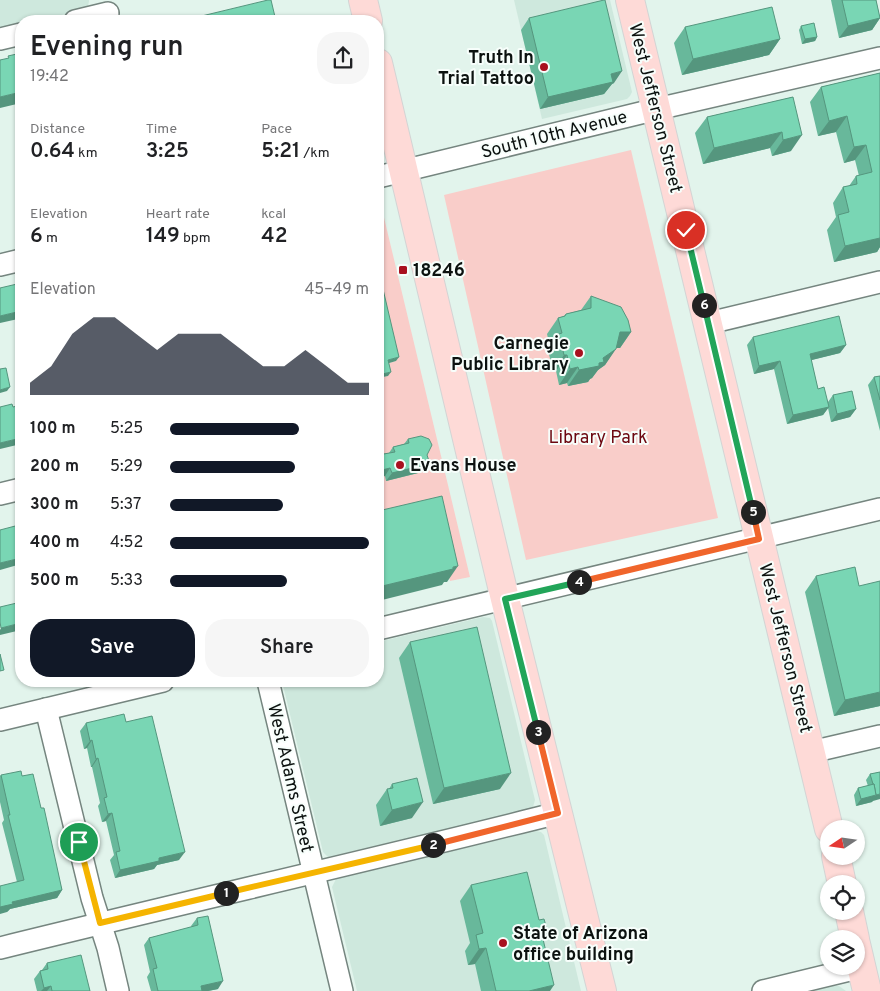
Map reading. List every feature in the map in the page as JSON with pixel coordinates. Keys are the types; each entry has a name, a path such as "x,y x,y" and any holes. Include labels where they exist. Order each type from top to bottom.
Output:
{"main road":[{"path":"363,0 367,15"},
{"name":"West Jefferson Street","path":"630,0 827,820"},
{"path":"384,118 390,174 505,599 602,991"}],"street":[{"path":"0,40 15,36"},
{"name":"South 10th Avenue","path":"390,174 657,109 880,58"},
{"path":"0,265 15,261"},
{"path":"709,324 880,282"},
{"path":"0,494 15,490"},
{"path":"384,628 880,509"},
{"path":"0,720 138,687"},
{"name":"West Adams Street","path":"269,687 342,991"},
{"path":"46,709 92,898 118,991"},
{"path":"811,752 880,736"},
{"path":"0,948 558,813"},
{"path":"763,991 829,975"}],"shaded area":[{"path":"0,0 89,0 88,6 84,10 61,15 15,15 15,25 0,29"},
{"path":"514,0 610,0 632,92 630,96 627,99 542,119"},
{"path":"483,617 490,618 535,800 531,809 328,857 323,852 283,687 384,687 384,641"},
{"path":"536,831 544,835 581,991 357,991 332,887 336,879"},
{"path":"839,986 846,991 814,991"}],"green space":[{"name":"Library Park","path":"631,150 718,518 526,560 444,195"},
{"path":"384,218 470,577 450,581 431,504 384,516 384,377 388,376 386,364 396,361 384,304"}],"building":[{"path":"271,0 275,15 206,15"},
{"path":"605,0 622,71 611,74 613,82 548,97 529,18"},
{"path":"842,0 876,0 880,18 848,26"},
{"path":"772,7 780,39 693,59 685,27"},
{"path":"814,23 817,37 805,39 801,26"},
{"path":"15,54 15,93 0,97 0,60 9,58 8,56"},
{"path":"880,73 880,238 845,246 838,215 849,212 843,187 857,184 856,176 872,172 866,145 854,147 847,116 829,121 821,87"},
{"path":"793,97 802,135 783,140 782,132 714,148 707,117"},
{"path":"15,284 15,312 0,316 0,288"},
{"path":"384,293 399,357 388,360 391,372 384,374"},
{"name":"Carnegie Public Library","path":"591,296 621,307 628,320 631,332 620,332 616,349 603,358 604,362 599,363 599,366 579,370 578,367 570,369 567,355 564,355 559,334 562,333 558,318 566,314 591,308"},
{"path":"839,316 846,345 810,354 818,389 824,387 829,407 793,415 780,361 759,366 753,337"},
{"path":"6,368 10,387 0,390 0,369"},
{"path":"880,376 880,400 874,377"},
{"path":"852,391 856,409 837,414 833,395"},
{"path":"12,404 13,407 15,406 15,439 0,443 0,407"},
{"name":"Evans House","path":"421,436 429,439 432,445 427,455 429,461 424,465 392,473 390,468 384,470 384,454 395,452 393,447 409,443 408,439"},
{"path":"442,496 458,566 453,567 453,569 384,586 384,510"},
{"path":"15,526 15,559 0,563 0,530"},
{"path":"855,567 859,586 880,581 880,692 845,700 816,576"},
{"path":"15,603 15,624 1,628 0,607"},
{"path":"477,627 511,773 444,788 410,642"},
{"path":"0,654 4,670 0,671"},
{"path":"124,714 126,722 152,716 185,852 159,858 159,861 120,870 116,852 120,851 112,813 108,814 104,798 107,797 98,758 96,759 86,723"},
{"path":"21,771 22,776 33,774 41,808 44,808 62,890 12,902 13,904 0,907 0,886 24,880 8,815 10,815 1,775"},
{"path":"880,772 880,794 876,795 870,774"},
{"path":"417,778 423,802 392,810 387,789 393,788 392,784"},
{"path":"874,784 876,795 861,799 858,788"},
{"name":"State of Arizona office building","path":"527,872 539,920 544,919 548,933 542,935 554,985 529,991 496,991 486,948 479,949 476,935 483,933 471,885"},
{"path":"208,916 223,981 201,986 202,991 158,991 153,969 157,968 149,938 198,925 197,918"},
{"path":"81,955 90,991 52,991 51,986 44,988 40,971 48,969 47,963"}],"place":[{"name":"Truth In Trial Tattoo","path":"544,67"},
{"name":"18246","path":"403,270"},
{"name":"Carnegie Public Library","path":"579,353"},
{"name":"Evans House","path":"400,465"},
{"name":"State of Arizona office building","path":"503,943"}],"route":[{"path":"79,842 100,923 432,845 558,813 505,599 759,539 686,230"}]}
